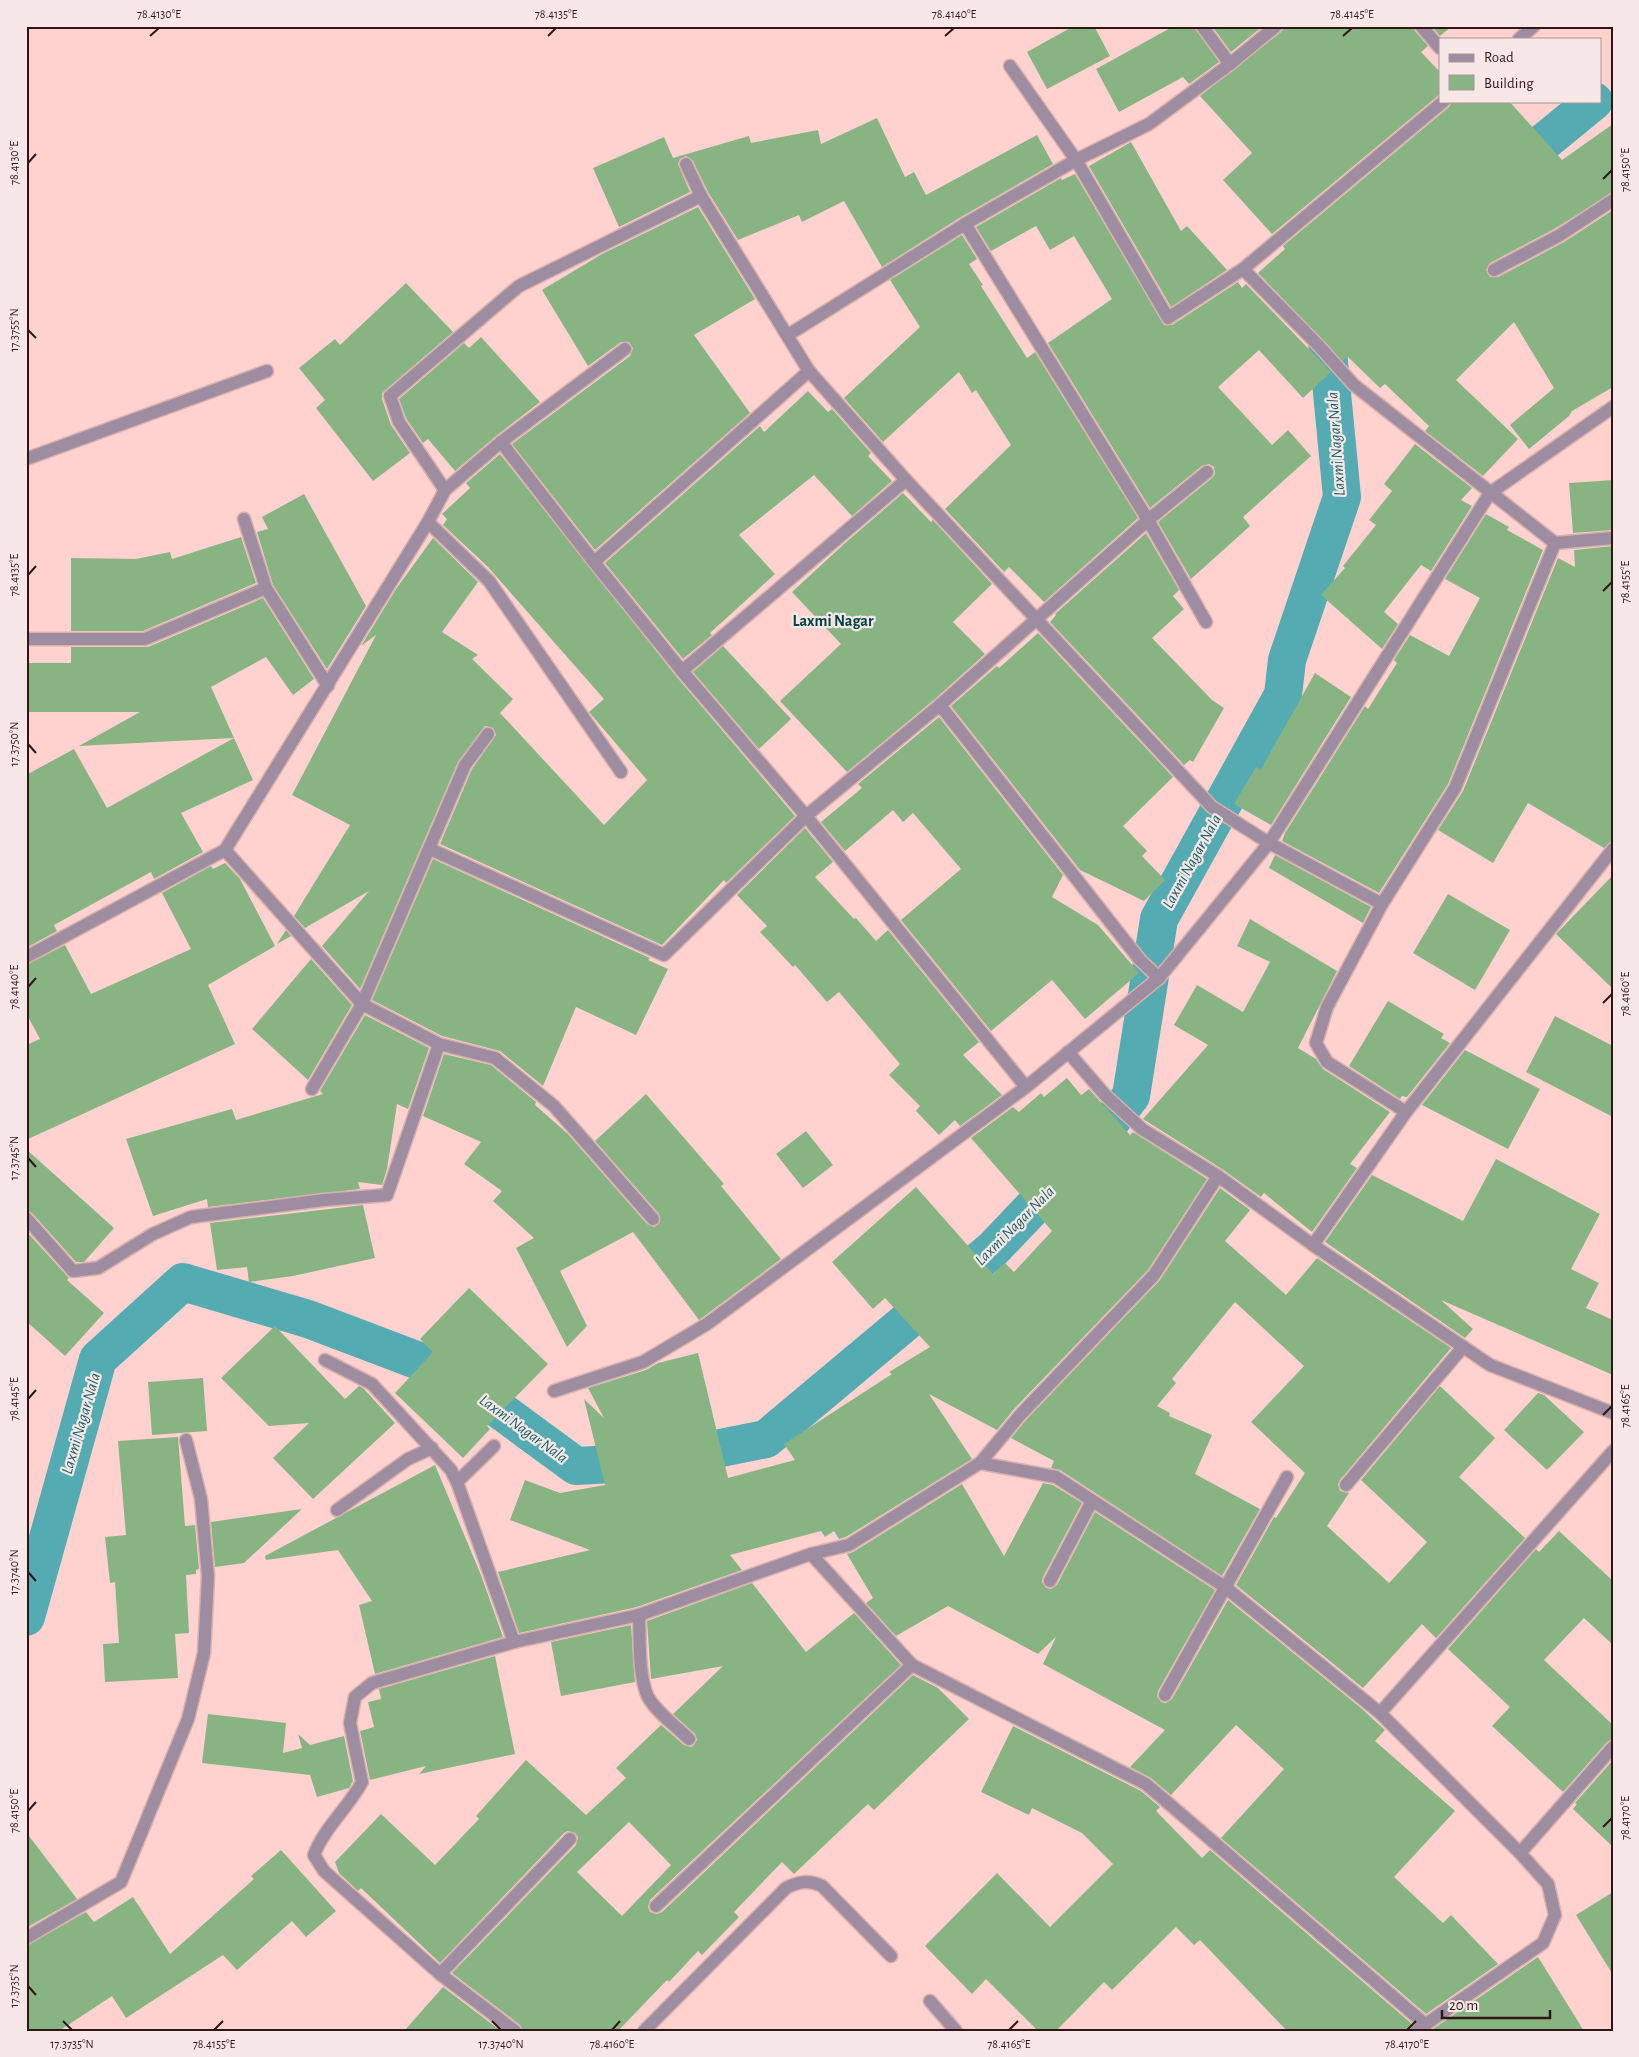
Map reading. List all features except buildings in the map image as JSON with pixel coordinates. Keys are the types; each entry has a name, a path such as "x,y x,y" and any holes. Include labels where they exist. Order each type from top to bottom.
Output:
{"street":[{"path":"1202,26 1230,64"},
{"path":"788,335 965,224 1076,160 1149,124 1230,64 1276,26"},
{"path":"1421,26 1439,47"},
{"path":"1520,38 1534,26"},
{"path":"1010,66 1076,160 1168,318 1243,269 1443,102"},
{"path":"686,164 700,196 809,371 906,480 1035,619 1212,807 1269,843 1382,904"},
{"path":"445,490 400,422 390,396 519,286 700,196"},
{"path":"1494,270 1560,235 1613,200"},
{"path":"965,224 1148,520 1206,622"},
{"path":"1243,269 1318,345 1354,385 1555,542 1613,538"},
{"path":"26,957 225,850 328,686 428,522 445,490 501,442 625,349"},
{"path":"594,562 809,371"},
{"path":"26,458 267,372"},
{"path":"554,1391 643,1362 707,1324 1026,1087 1159,978 1269,843 1490,492 1613,408"},
{"path":"501,442 682,671 806,816 1026,1087"},
{"path":"430,848 664,955 806,816 940,705 1148,520 1207,472"},
{"path":"682,671 906,480"},
{"path":"244,519 266,588 328,686"},
{"path":"428,522 488,581 621,772"},
{"path":"1406,1112 1327,1062 1316,1044 1327,1007 1382,904 1455,788 1555,542"},
{"path":"26,639 145,639 266,588"},
{"path":"940,705 1140,960 1159,978"},
{"path":"312,1089 362,1004 464,765 488,734"},
{"path":"1313,1245 1406,1112 1613,849"},
{"path":"225,850 362,1004 439,1044 495,1058 547,1100 560,1113 653,1219"},
{"path":"26,1218 73,1271 98,1268 153,1234 191,1217 324,1200 387,1195 439,1044"},
{"path":"1068,1052 1106,1096 1142,1129 1218,1176 1313,1245 1490,1365 1613,1413"},
{"path":"515,2031 440,1974 324,1871 314,1855 320,1840 354,1798 362,1782 350,1723 355,1697 372,1683 514,1642 639,1615 811,1554 849,1545 980,1463 1021,1414 1154,1275 1218,1176"},
{"path":"1346,1485 1463,1347"},
{"path":"325,1360 372,1384 451,1470 457,1482 514,1642"},
{"path":"26,1938 121,1882 188,1719 204,1653 208,1576 201,1499 186,1440"},
{"path":"457,1482 494,1446"},
{"path":"337,1510 408,1459 432,1448"},
{"path":"1380,1713 1613,1451"},
{"path":"811,1554 912,1665 1146,1784 1421,2028 1543,1944 1555,1914 1548,1884 1520,1853 1380,1713 1225,1587 1056,1478 980,1463"},
{"path":"1165,1695 1287,1476"},
{"path":"1050,1581 1092,1501"},
{"path":"639,1615 642,1674 648,1696 660,1712 689,1739"},
{"path":"656,1906 912,1665"},
{"path":"1520,1853 1613,1747"},
{"path":"440,1974 570,1839"},
{"path":"644,2031 786,1888 796,1883 809,1881 822,1886 891,1956"},
{"path":"930,2001 956,2031"}],"waterway":[{"name":"Laxmi Nagar Nala","path":"1505,174 1593,102"},
{"name":"Laxmi Nagar Nala","path":"26,1617 98,1359 183,1282 308,1319 448,1372 576,1466 651,1462 766,1439 993,1249 1092,1145 1131,1096 1159,919 1283,695 1287,660 1342,497 1325,320 1345,303"}],"district":[{"name":"Laxmi Nagar","path":"833,620"}]}
